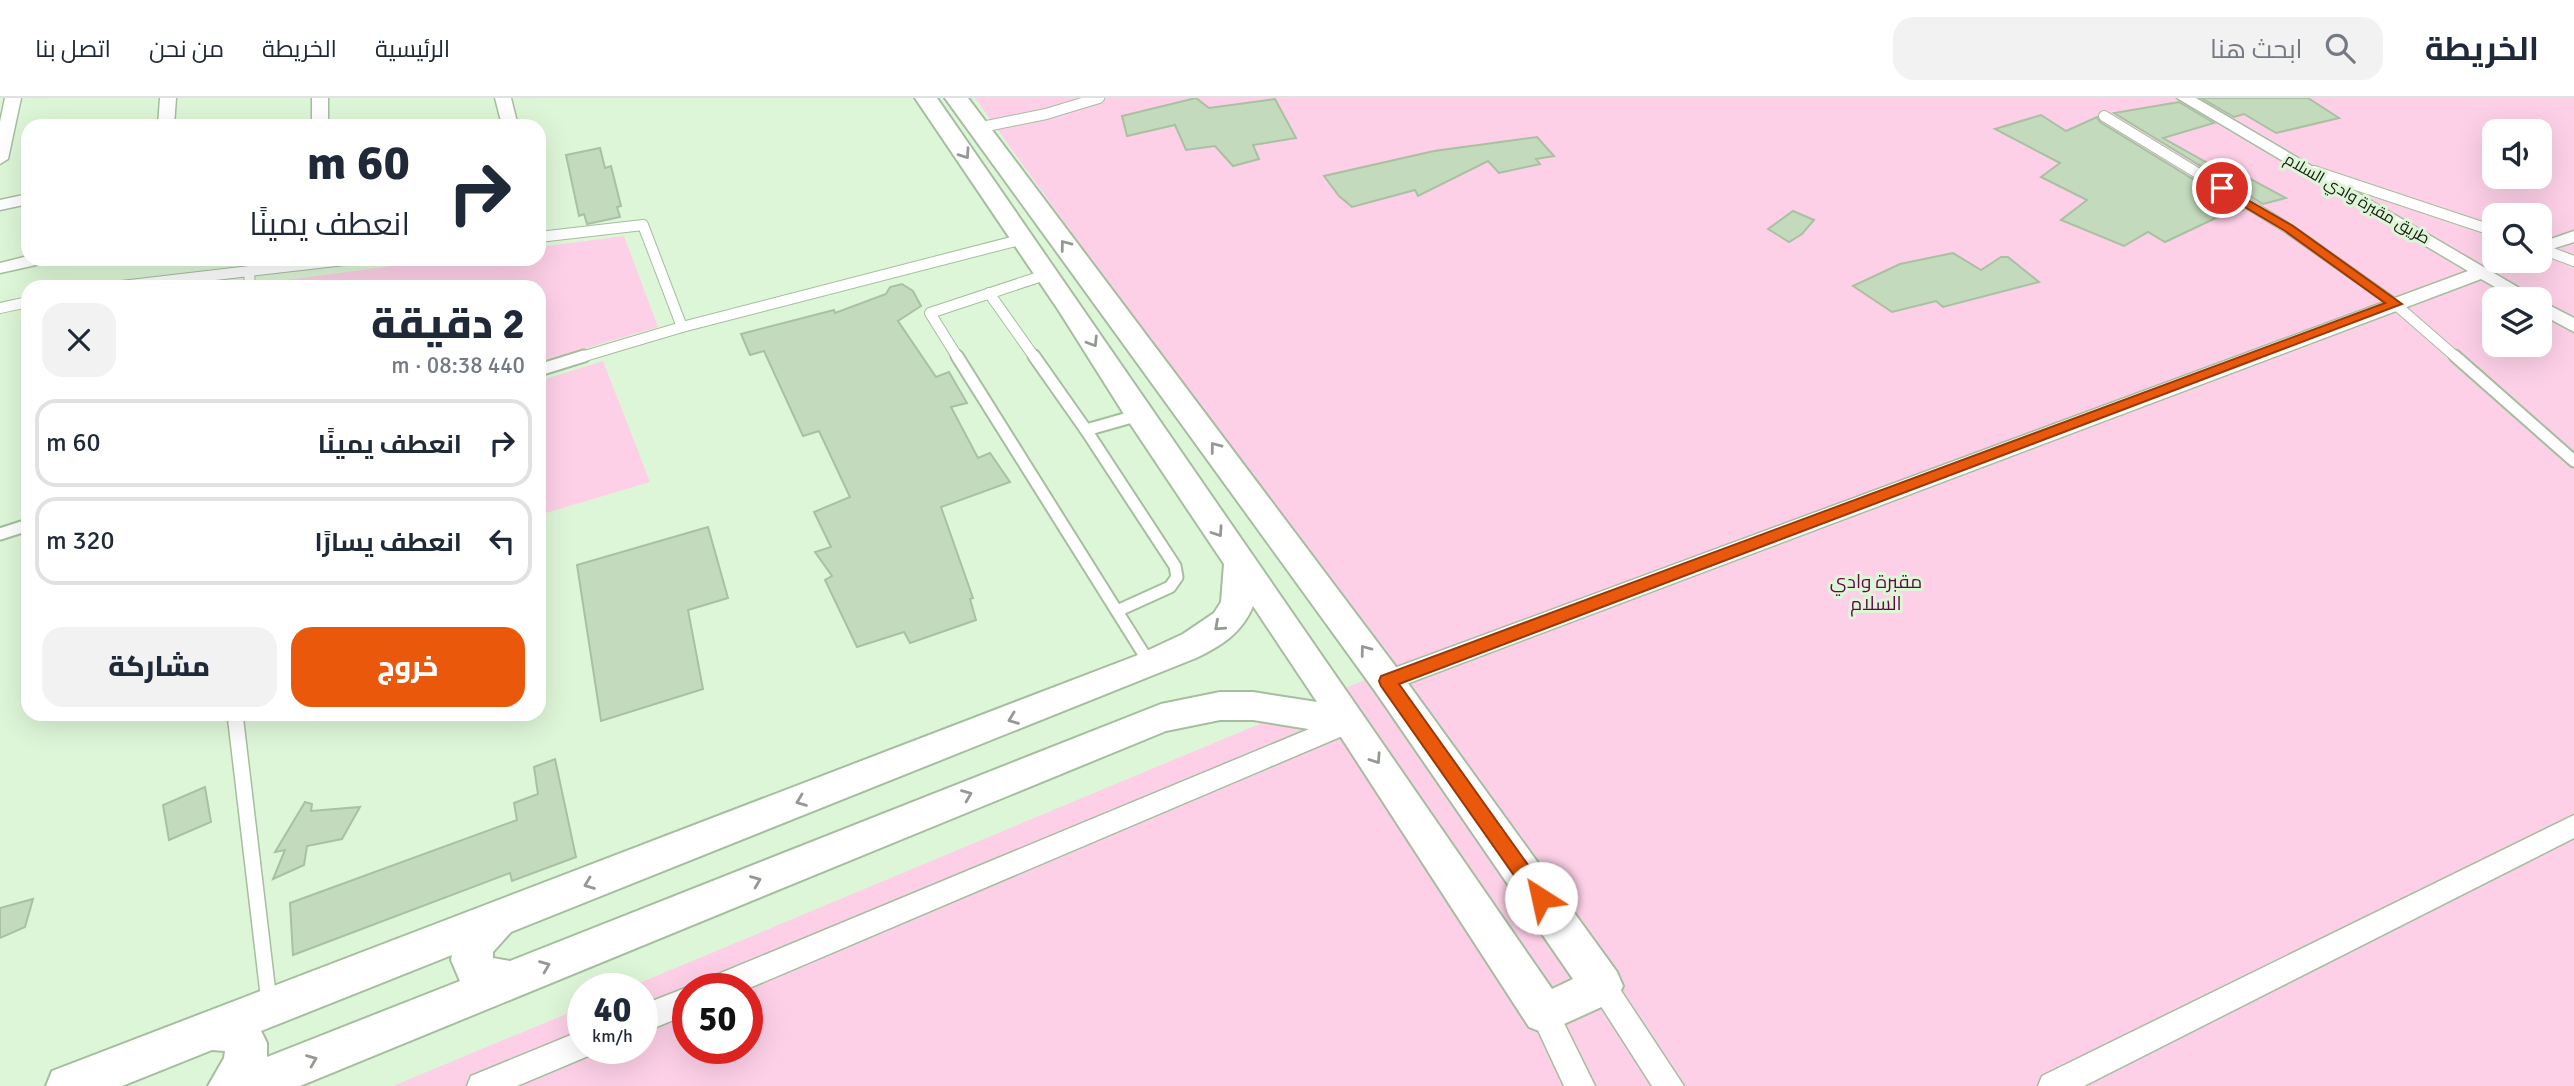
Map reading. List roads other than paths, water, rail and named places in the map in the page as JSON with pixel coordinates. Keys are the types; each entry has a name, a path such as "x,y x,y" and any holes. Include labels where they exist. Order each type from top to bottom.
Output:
{"main road":[{"path":"926,98 1048,274 1139,415 1350,722 1544,1013 1602,986 1387,681 956,98"},
{"path":"68,1086 1150,664 1217,629 1234,612 1239,592 1240,564"},
{"path":"248,1086 1161,718 1220,706 1253,706 1350,722"},
{"path":"496,920 481,933 472,948 471,962 477,974 489,980 510,980"},
{"path":"210,1031 232,1031 243,1039 247,1052 243,1068 230,1086"}],"street":[{"path":"0,159 13,98"},
{"path":"166,119 168,98"},
{"path":"320,98 320,119"},
{"path":"503,98 508,119"},
{"name":"طريق مقبرة وادي السلام","path":"2185,98 2482,272"},
{"path":"0,205 21,200"},
{"path":"2552,244 2574,236"},
{"path":"0,268 21,263"},
{"path":"1387,681 2482,272"},
{"name":"طريق مقبرة وادي السلام","path":"2484,273 2508,287"},
{"path":"2552,313 2574,326"},
{"path":"752,973 1350,722"},
{"path":"2053,1086 2574,826"},
{"path":"1602,986 1669,1086"},
{"path":"1544,1013 1580,1086"},
{"path":"482,1086 567,1051"}],"lane":[{"path":"977,128 1046,114 1099,98"},
{"path":"2104,116 2289,229 2395,304 2574,461"},
{"path":"2304,167 2482,226"},
{"path":"546,236 643,225 682,327"},
{"path":"546,368 682,327 1023,239"},
{"path":"2552,253 2574,261"},
{"path":"172,280 292,266"},
{"path":"249,271 250,280"},
{"path":"1048,274 930,313 1150,664"},
{"path":"989,293 1086,430 1175,566 1177,577 1170,587 1117,611"},
{"path":"0,308 21,304"},
{"path":"1086,430 1139,415"},
{"path":"0,534 21,527"},
{"path":"236,721 269,1007"}],"park label":[{"name":"مقبرة وادي السلام","path":"1876,593"}]}
